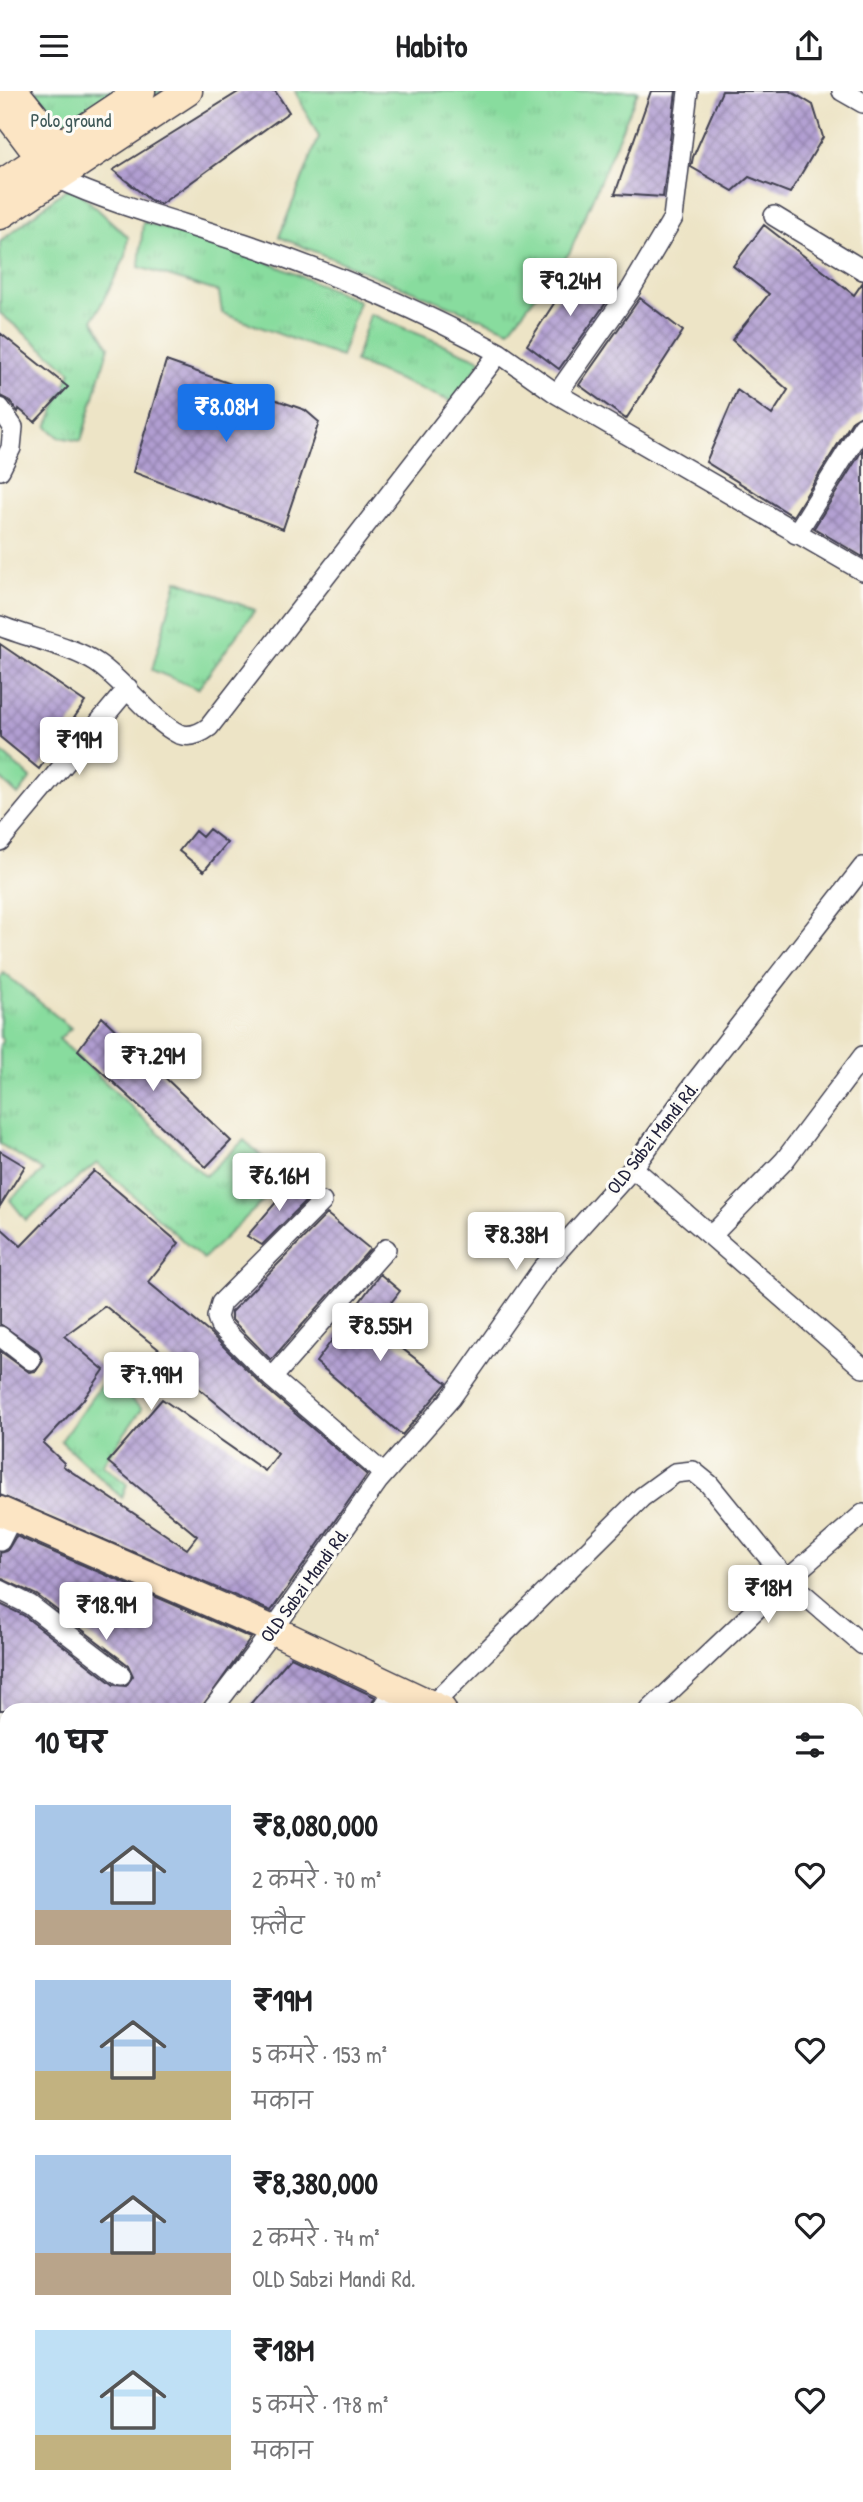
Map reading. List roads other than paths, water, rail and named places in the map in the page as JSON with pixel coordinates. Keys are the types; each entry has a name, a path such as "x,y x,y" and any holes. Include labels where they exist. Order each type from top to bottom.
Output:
{"main road":[{"path":"14,91 58,163"},
{"path":"0,215 141,91"},
{"path":"0,185 58,163 188,91"},
{"path":"0,104 58,163"},
{"path":"4,1523 273,1630 389,1699 413,1703"}],"street":[{"path":"557,394 631,289 673,218 688,91"},
{"path":"842,91 863,103"},
{"path":"58,163 90,194 244,243 350,281 444,323 499,353 557,394 863,571"},
{"path":"774,216 863,270"},
{"path":"0,626 94,660 167,726 182,735 199,734 209,727 499,353"},
{"path":"0,408 13,428 11,448 0,470"},
{"path":"796,534 863,426"},
{"path":"0,841 128,688"},
{"name":"OLD Sabzi Mandi Rd.","path":"217,1703 384,1474 451,1398 542,1269 633,1168 693,1085 863,867"},
{"path":"711,1236 784,1161 863,1056"},
{"path":"633,1168 863,1367"},
{"path":"322,1202 221,1303 217,1317 220,1326 272,1378 384,1474"},
{"path":"272,1378 386,1249"},
{"path":"0,1336 31,1360"},
{"path":"441,1703 642,1497 675,1473 693,1471 709,1484 787,1580 863,1645"},
{"path":"657,1703 787,1580 863,1514"},
{"path":"0,1590 30,1605 121,1675"}],"park label":[{"name":"Polo ground","path":"71,120"}]}
